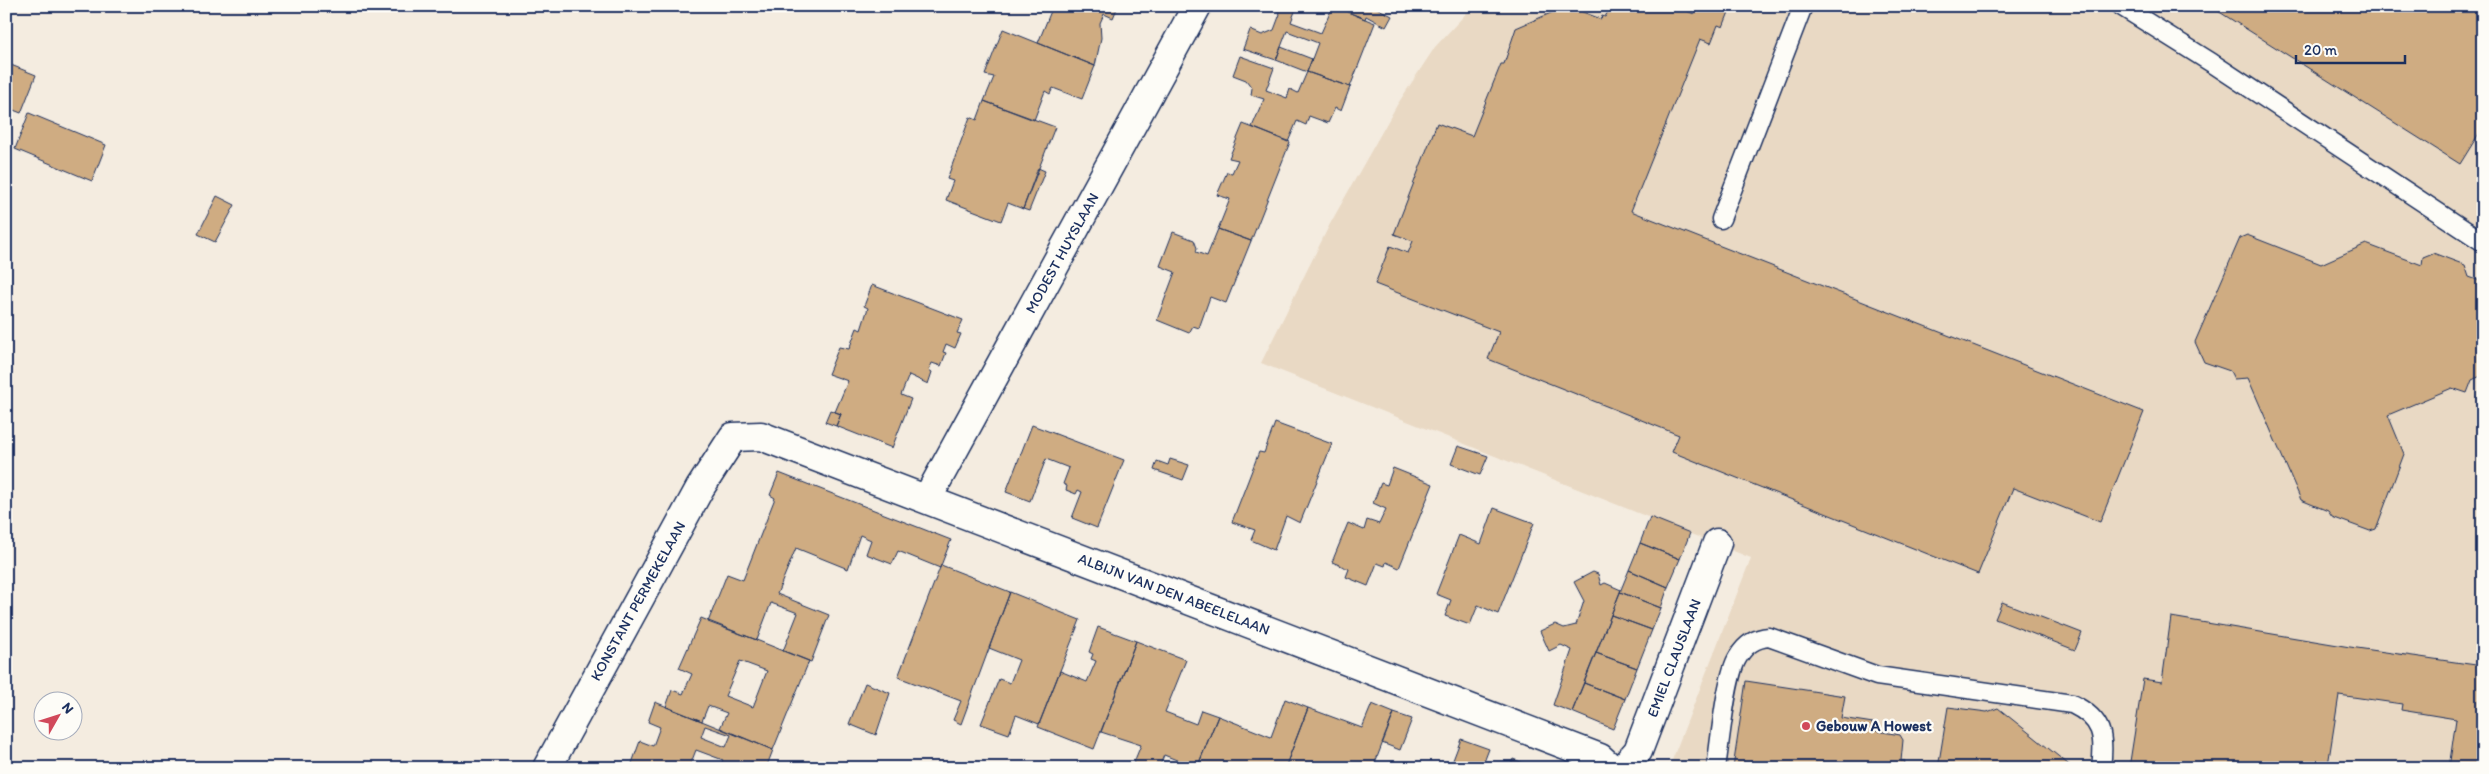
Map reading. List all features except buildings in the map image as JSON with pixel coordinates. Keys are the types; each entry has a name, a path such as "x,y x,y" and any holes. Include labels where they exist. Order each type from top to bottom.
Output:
{"street":[{"name":"MODEST HUYSLAAN","path":"927,499 1197,6"},
{"name":"ALBIJN VAN DEN ABEELELAAN","path":"733,437 761,436 1600,758 1611,768"},
{"name":"KONSTANT PERMEKELAAN","path":"546,768 700,488 733,437"},
{"name":"EMIEL CLAUSLAAN","path":"1623,768 1638,751 1717,544"}],"lane":[{"path":"1720,219 1803,6"},
{"path":"2122,7 2212,63 2483,242"},
{"path":"1716,768 1731,673 1737,658 1758,638 1769,637 1877,676 2072,704 2083,709 2102,731 2104,744 2101,768"}],"shaded area":[{"path":"1473,6 2483,6 2483,768 1669,768 1751,558 1261,363 1330,224 1397,105 1435,47"}],"place":[{"name":"Gebouw A Howest","path":"1806,726"}]}
